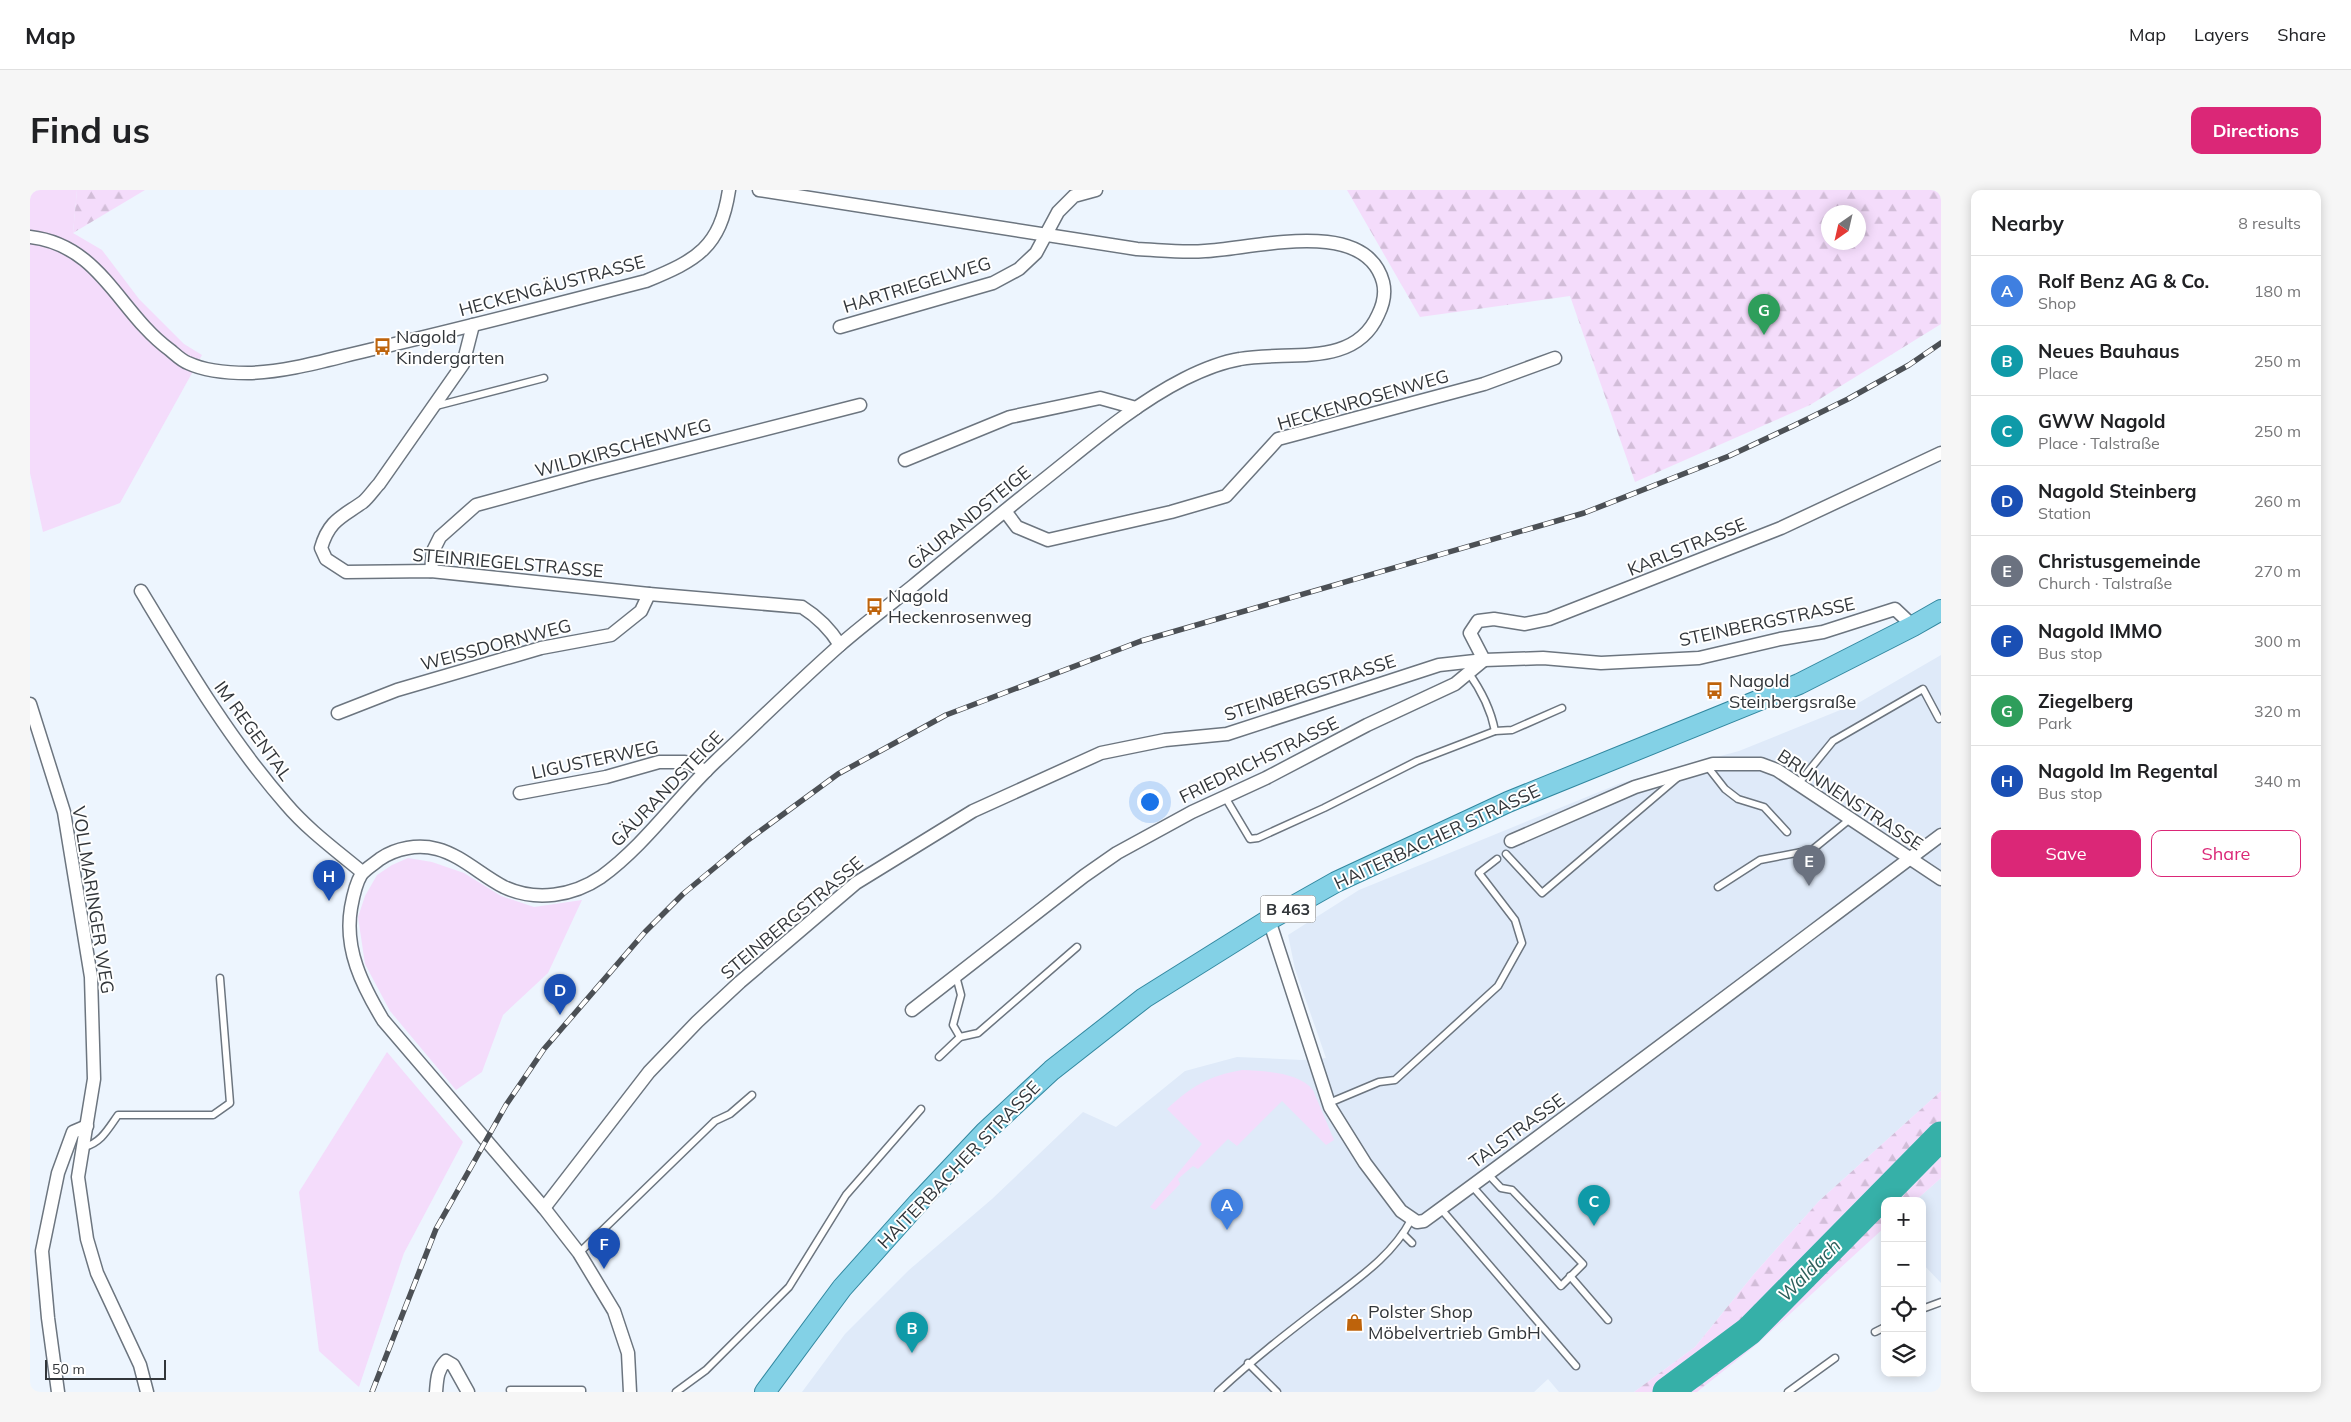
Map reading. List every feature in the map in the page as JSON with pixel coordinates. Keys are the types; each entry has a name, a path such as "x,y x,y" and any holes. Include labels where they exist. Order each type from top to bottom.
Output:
{"main road":[{"name":"HAITERBACHER STRASSE","path":"766,1392 842,1288 918,1203 1005,1114 1052,1070 1144,998 1267,920 1336,882 1508,802 1799,684 1941,610"}],"street":[{"name":"HECKENGÄUSTRASSE","path":"30,236 41,238 78,253 100,272 139,322 162,344 188,363 219,371 248,373 309,364 646,281 691,260 716,236 726,210 729,190"},
{"name":"GÄURANDSTEIGE","path":"362,872 386,854 410,847 438,849 507,888 543,897 587,886 620,863 706,771 840,645 1005,510 1136,408 1186,378 1238,359 1327,352 1356,343 1372,328 1381,309 1385,293 1382,279 1375,265 1360,252 1339,243 1295,240 1247,248 1200,252 1137,249 759,190"},
{"name":"HARTRIEGELWEG","path":"840,327 993,283 1019,269 1036,253 1058,212 1074,196 1096,190"},
{"name":"STEINRIEGELSTRASSE","path":"473,325 463,364 379,484 363,501 343,513 325,535 320,548 326,559 346,572 431,571 649,594 802,607 812,613 832,631 840,645"},
{"name":"HECKENROSENWEG","path":"1005,510 1016,527 1048,540 1171,512 1226,496 1278,438 1484,384 1555,358"},
{"path":"904,460 1010,417 1100,398 1136,408"},
{"name":"WILDKIRSCHENWEG","path":"431,571 433,551 440,537 476,505 588,474 860,405"},
{"name":"KARLSTRASSE","path":"1484,660 1470,633 1478,621 1494,619 1524,624 1568,612 1782,528 1941,453"},
{"name":"IM REGENTAL","path":"141,591 201,690 259,771 287,806 362,872"},
{"name":"WEISSDORNWEG","path":"338,713 397,690 541,648 611,635 641,611 649,594"},
{"name":"STEINBERGSTRASSE","path":"544,1208 649,1072 697,1022 740,982 856,883 974,811 1101,753 1165,740 1228,734 1439,665 1484,660 1543,658 1601,663 1699,658 1780,639 1823,632 1895,609 1913,626"},
{"name":"FRIEDRICHSTRASSE","path":"912,1010 1077,881 1117,853 1192,812 1455,684 1484,660"},
{"name":"VOLLMARINGER WEG","path":"30,704 64,812 91,976 94,1079 78,1177 87,1238 97,1273 140,1365 147,1392"},
{"name":"LIGUSTERWEG","path":"520,793 606,777 659,762 685,762 706,771"},
{"name":"BRUNNENSTRASSE","path":"1511,840 1635,787 1713,764 1761,764 1777,770 1941,878"},
{"name":"TALSTRASSE","path":"1411,1220 1424,1221 1441,1209 1941,836"},
{"path":"362,872 353,893 349,919 349,940 356,968 366,992 383,1020 544,1208 579,1253 614,1311 628,1353 630,1392"},
{"path":"1267,920 1281,955 1329,1103 1365,1163 1401,1211 1411,1220"},
{"path":"58,1392 42,1251 58,1173 73,1132 87,1126"},
{"path":"436,1392 437,1374 446,1361 453,1365 468,1392"}],"lane":[{"path":"432,407 544,378"},
{"path":"1468,672 1477,684 1492,717 1495,731"},
{"path":"1798,784 1833,741 1923,689 1939,719"},
{"path":"1225,797 1250,839 1258,838 1324,808 1417,760 1495,731 1512,730 1562,708"},
{"path":"1707,766 1725,788 1738,798 1764,807 1787,832"},
{"path":"1506,854 1542,893 1687,772"},
{"path":"1718,887 1760,860 1812,850 1850,819"},
{"path":"1329,1103 1379,1082 1396,1080 1498,986 1522,943 1515,920 1479,873 1498,860"},
{"path":"940,1057 960,1038 978,1032 1077,948"},
{"path":"956,976 960,995 953,1024 960,1038"},
{"path":"84,1147 93,1145 104,1135 118,1115 214,1115 230,1103 220,978"},
{"path":"579,1253 714,1121 730,1114 752,1095"},
{"path":"676,1392 706,1370 789,1286 846,1195 921,1109"},
{"path":"1472,1186 1561,1286 1583,1264 1512,1190 1501,1188 1488,1174"},
{"path":"1441,1209 1576,1366"},
{"path":"1218,1392 1248,1364 1378,1266 1404,1234 1411,1220"},
{"path":"1404,1234 1412,1243"},
{"path":"1570,1276 1608,1320"},
{"path":"1926,1308 1941,1302"},
{"path":"1875,1332 1881,1329"},
{"path":"1788,1392 1835,1358"},
{"path":"1248,1364 1276,1392"},
{"path":"510,1390 582,1390 582,1392"}],"shaded area":[{"path":"1941,655 1941,1091 1819,1201 1754,1274 1695,1347 1634,1392 1559,1392 1548,1379 1534,1392 802,1392 845,1334 909,1270 992,1199 1083,1112 1116,1127 1185,1071 1237,1057 1302,1060 1326,1058 1295,969 1288,935 1359,890 1621,783 1739,751 1860,702"},
{"path":"1941,1178 1941,1283 1926,1267 1926,1197 1920,1197"}],"green space":[{"path":"30,190 77,190 73,233 102,250 139,299 184,344 202,355 120,503 43,532 30,473"},
{"path":"77,190 145,190 73,233"},
{"path":"1347,190 1941,190 1941,324 1810,405 1635,482 1570,296 1420,317"},
{"path":"408,858 432,862 464,873 501,896 534,907 582,900 548,973 503,1015 482,1072 456,1090 390,1011 365,964 358,917 365,896 377,875 392,865"},
{"path":"387,1052 463,1142 404,1253 359,1387 319,1351 299,1192"},
{"path":"1242,1070 1290,1076 1307,1084 1313,1090 1334,1140 1326,1145 1282,1101 1237,1146 1228,1139 1198,1169 1193,1166 1178,1179 1180,1184 1155,1210 1150,1207 1202,1144 1167,1109 1184,1094 1201,1083 1219,1075"},
{"path":"1941,1091 1941,1178 1920,1197 1881,1197 1881,1231 1756,1345 1697,1392 1634,1392 1695,1347 1754,1274 1819,1201"}],"waterway":[{"name":"Waldach","path":"1667,1392 1749,1331 1941,1136"}],"railway":[{"path":"372,1392 436,1229 506,1105 544,1049 645,932 683,894 748,840 838,774 946,715 1141,641 1584,513 1729,456 1793,426 1848,399 1909,365 1941,343"}],"place":[{"name":"Ziegelberg","path":"1764,335"},
{"name":"Nagold Kindergarten","path":"382,347"},
{"name":"Nagold Heckenrosenweg","path":"874,606"},
{"name":"Nagold Steinbergsraße","path":"1715,691"},
{"name":"Christusgemeinde","path":"1809,886"},
{"name":"Nagold Im Regental","path":"329,901"},
{"name":"Nagold Steinberg","path":"560,1015"},
{"name":"GWW Nagold","path":"1594,1226"},
{"name":"Rolf Benz AG & Co.","path":"1227,1230"},
{"name":"Nagold IMMO","path":"604,1269"},
{"name":"Polster Shop Möbelvertrieb GmbH","path":"1354,1322"},
{"name":"Neues Bauhaus","path":"912,1353"}]}
